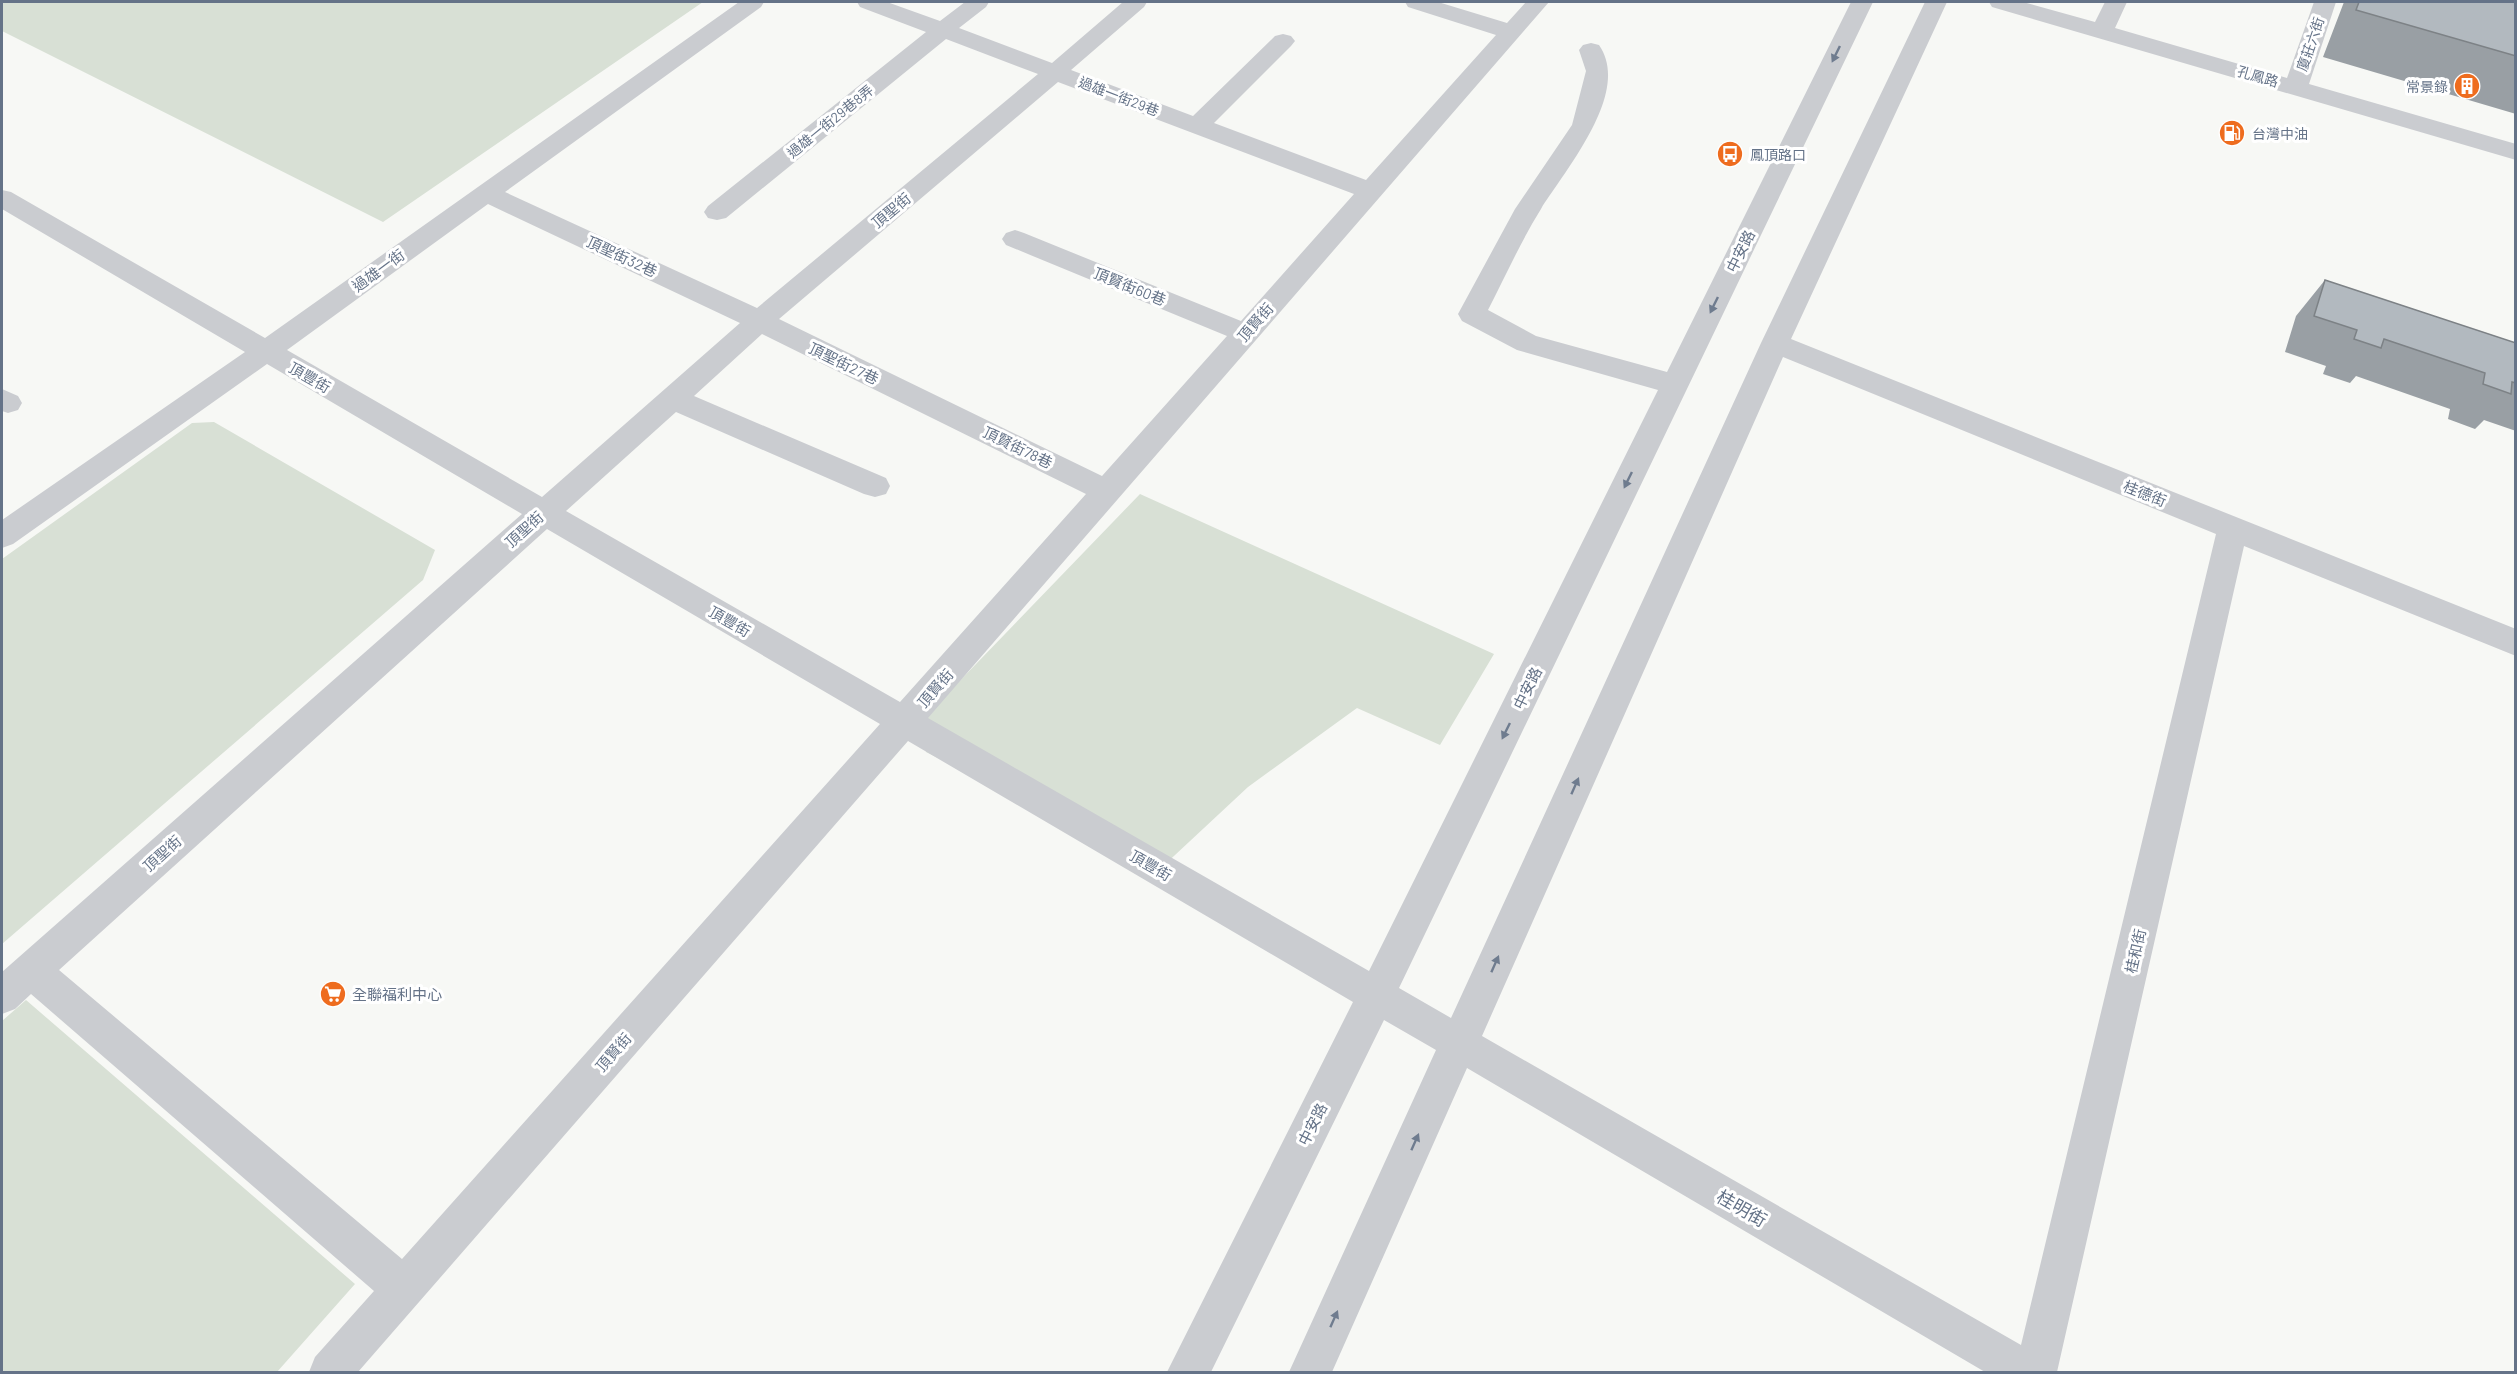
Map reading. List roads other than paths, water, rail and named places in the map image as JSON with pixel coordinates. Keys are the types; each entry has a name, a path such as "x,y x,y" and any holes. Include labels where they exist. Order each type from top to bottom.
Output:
{"street":[{"name":"過雄一街","path":"2,536 266,351 753,2"},
{"name":"過雄一街29巷","path":"868,2 1371,191"},
{"name":"過雄一街29巷8弄","path":"717,212 978,2"},
{"name":"頂聖街","path":"2,996 759,321 1136,2"},
{"path":"1416,2 1510,32"},
{"name":"頂賢街","path":"330,1372 1538,2"},
{"name":"中安路","path":"1188,1372 1376,996 1862,2"},
{"path":"1310,1372 1775,343 1936,2"},
{"name":"孔鳳路","path":"2000,2 2296,86 2516,152"},
{"path":"2102,31 2116,2"},
{"name":"廈莊六街","path":"2296,86 2325,2"},
{"path":"1197,126 1283,41"},
{"path":"1591,50 1598,71 1584,125 1528,209 1472,314 1527,343 1675,385"},
{"name":"頂聖街32巷","path":"485,193 759,321"},
{"name":"頂豐街","path":"8,208 266,351 1459,1044"},
{"name":"頂賢街60巷","path":"1015,239 1245,333"},
{"name":"頂聖街27巷","path":"759,321 930,404"},
{"name":"桂德街","path":"1775,343 2516,643"},
{"path":"672,398 875,486"},
{"name":"頂賢街78巷","path":"930,404 1107,491"},
{"name":"桂和街","path":"2036,1372 2234,529"},
{"path":"31,970 404,1289"},
{"name":"桂明街","path":"1459,1044 2026,1372"}],"place":[{"name":"常景錄","path":"2467,86"},
{"name":"台灣中油","path":"2232,133"},
{"name":"鳳頂路口","path":"1730,154"},
{"name":"全聯福利中心","path":"333,994"}]}
